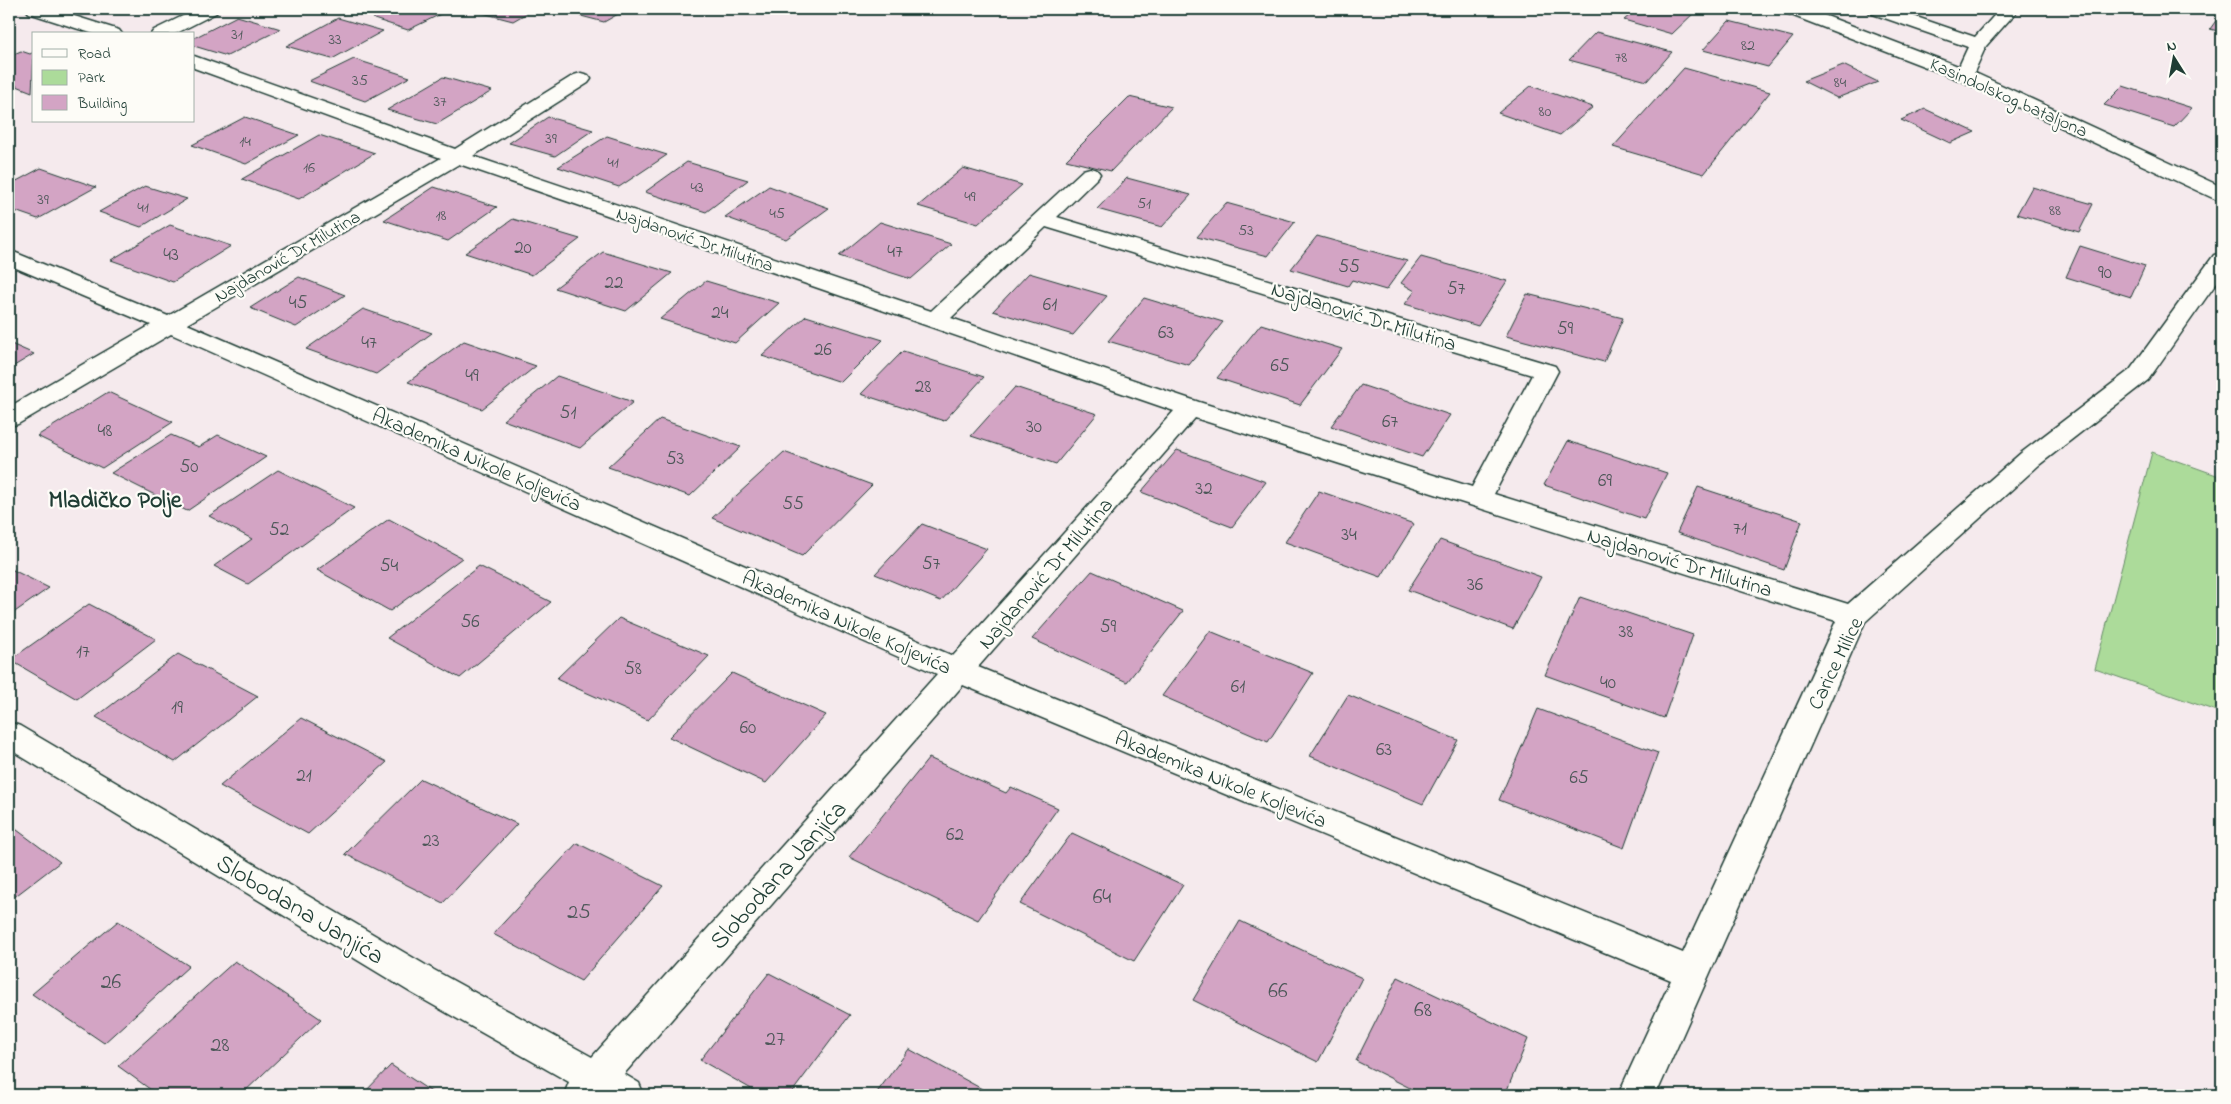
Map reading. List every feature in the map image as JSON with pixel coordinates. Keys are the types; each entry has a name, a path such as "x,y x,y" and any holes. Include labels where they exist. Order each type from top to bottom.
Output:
{"street":[{"path":"35,9 107,32"},
{"path":"164,32 210,9"},
{"name":"Kasindolskog bataljona","path":"1792,9 1964,75 2222,195"},
{"path":"1876,9 1978,44"},
{"path":"1964,75 1978,44 2010,9"},
{"name":"Najdanović Dr Milutina","path":"195,62 457,157 1190,408 1478,500 1853,616"},
{"name":"Najdanović Dr Milutina","path":"170,324 457,157 581,79"},
{"path":"934,321 1090,174"},
{"name":"Najdanović Dr Milutina","path":"1042,219 1546,371 1478,500"},
{"name":"Akademika Nikole Koljevića","path":"9,257 170,324 958,671 1692,973"},
{"name":"Carice Milice","path":"1637,1095 1853,616 2030,459 2139,375 2222,260"},
{"path":"9,418 170,324"},
{"name":"Najdanović Dr Milutina","path":"958,671 1190,408"},
{"name":"Slobodana Janjića","path":"9,734 601,1089 958,671"}],"green space":[{"path":"2152,452 2222,477 2222,713 2095,669"}],"building":[{"path":"372,9 451,9 408,30 374,19"},
{"path":"467,9 534,9 513,21"},
{"path":"554,9 627,9 604,22"},
{"path":"1637,9 1698,9 1672,34 1624,20"},
{"path":"2220,15 2222,16 2222,32 2210,29"},
{"path":"237,16 281,29 227,56 195,46 195,37"},
{"path":"338,18 383,31 332,59 286,46"},
{"path":"1729,21 1793,37 1768,67 1703,50"},
{"path":"1596,32 1672,52 1647,81 1569,60"},
{"path":"21,51 32,53 32,92 9,83 9,56"},
{"path":"354,59 410,77 365,101 309,81"},
{"path":"1843,65 1878,82 1837,98 1803,81"},
{"path":"1684,68 1770,92 1704,174 1613,147"},
{"path":"443,77 492,91 437,124 387,110"},
{"path":"1531,86 1593,107 1560,135 1498,113"},
{"path":"2123,86 2192,108 2174,127 2104,105"},
{"path":"1129,97 1172,107 1111,171 1066,160"},
{"path":"1925,109 1975,132 1950,143 1901,120"},
{"path":"245,117 299,135 246,164 192,145"},
{"path":"548,117 593,130 555,156 509,143"},
{"path":"319,135 375,153 299,199 242,179"},
{"path":"607,136 667,155 619,187 558,167"},
{"path":"687,162 748,180 706,212 645,192"},
{"path":"41,168 96,187 38,219 9,209 9,185"},
{"path":"963,168 1022,185 978,224 918,206"},
{"path":"1127,178 1191,195 1162,227 1097,209"},
{"path":"145,186 187,199 141,227 99,212"},
{"path":"769,186 829,208 786,239 725,217"},
{"path":"434,187 497,207 448,241 384,220"},
{"path":"2032,187 2093,204 2079,232 2017,214"},
{"path":"1226,203 1295,222 1268,256 1197,237"},
{"path":"513,219 580,239 532,275 465,253"},
{"path":"880,222 951,244 911,279 839,256"},
{"path":"170,225 231,246 173,282 111,260"},
{"path":"1317,236 1407,261 1386,290 1352,280 1348,286 1291,269"},
{"path":"2080,246 2145,266 2131,297 2066,277"},
{"path":"603,252 672,273 626,311 555,288"},
{"path":"1421,257 1507,281 1478,326 1405,304 1415,291 1401,283"},
{"path":"1029,273 1107,296 1073,335 993,311"},
{"path":"299,277 345,295 296,327 250,308"},
{"path":"706,281 779,303 735,343 660,319"},
{"path":"1527,294 1623,318 1604,362 1506,336"},
{"path":"1144,298 1223,322 1189,365 1108,341"},
{"path":"363,309 432,333 376,374 306,349"},
{"path":"806,316 883,340 841,382 762,356"},
{"path":"1261,324 1342,349 1300,405 1217,378"},
{"path":"464,341 536,366 482,409 408,382"},
{"path":"9,343 34,354 9,369"},
{"path":"903,351 984,377 944,421 861,394"},
{"path":"557,376 633,402 580,448 503,420"},
{"path":"1361,385 1450,415 1422,457 1331,426"},
{"path":"1015,387 1097,414 1056,464 971,436"},
{"path":"108,392 173,422 102,468 37,436"},
{"path":"660,419 741,447 690,496 608,467"},
{"path":"171,435 199,447 218,435 266,457 187,511 111,473"},
{"path":"1568,441 1667,473 1644,519 1544,485"},
{"path":"1177,450 1266,482 1232,527 1141,492"},
{"path":"784,452 872,485 802,556 712,518"},
{"path":"278,470 354,508 248,584 214,566 252,539 209,516"},
{"path":"1698,487 1802,521 1784,570 1677,533"},
{"path":"1319,491 1414,524 1381,577 1285,542"},
{"path":"389,519 462,558 390,611 317,570"},
{"path":"922,524 987,549 941,601 875,574"},
{"path":"1440,540 1541,577 1513,629 1408,590"},
{"path":"479,566 551,602 460,678 387,638"},
{"path":"9,568 49,588 9,616"},
{"path":"1092,571 1183,611 1127,682 1032,639"},
{"path":"1580,597 1693,635 1664,718 1545,675"},
{"path":"89,604 156,639 77,699 10,660"},
{"path":"619,618 709,656 648,720 556,679"},
{"path":"1210,631 1313,673 1268,742 1162,696"},
{"path":"178,654 258,696 175,762 96,717"},
{"path":"732,673 826,715 766,783 669,737"},
{"path":"1348,695 1458,740 1423,804 1310,756"},
{"path":"1538,709 1658,753 1624,848 1499,800"},
{"path":"301,718 387,762 308,834 220,786"},
{"path":"929,758 1006,793 1011,787 1058,808 978,920 849,857"},
{"path":"421,779 517,824 443,903 345,854"},
{"path":"9,824 60,862 9,901"},
{"path":"1072,833 1183,885 1134,961 1020,904"},
{"path":"577,843 663,886 581,981 493,934"},
{"path":"118,921 189,966 104,1043 32,994"},
{"path":"1240,921 1362,978 1318,1062 1193,1000"},
{"path":"235,961 321,1019 241,1095 158,1095 118,1066"},
{"path":"769,973 850,1015 790,1095 762,1095 700,1060"},
{"path":"1398,977 1528,1039 1505,1095 1424,1095 1356,1061"},
{"path":"909,1049 993,1095 875,1095"},
{"path":"391,1065 436,1095 362,1095"}],"district":[{"name":"Mladičko Polje","path":"115,499"}]}
